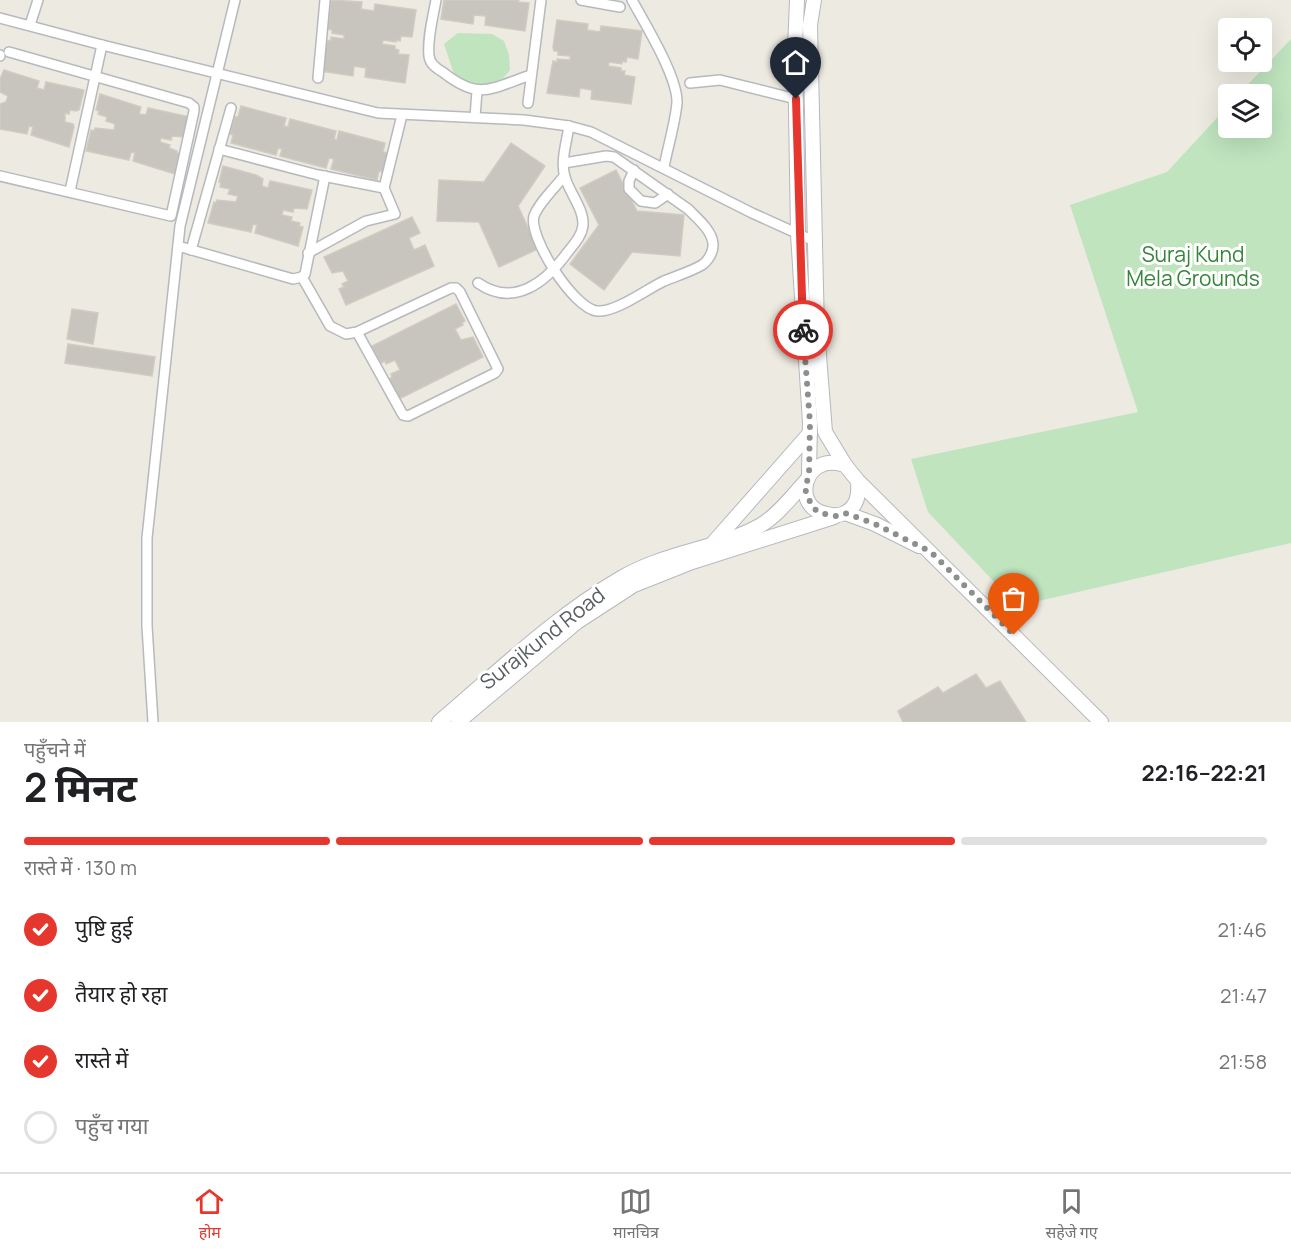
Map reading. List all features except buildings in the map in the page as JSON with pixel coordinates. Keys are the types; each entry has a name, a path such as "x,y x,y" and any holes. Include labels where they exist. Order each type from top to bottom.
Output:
{"main road":[{"path":"797,0 795,49 798,234 810,433 807,498 812,507 820,513 840,514 875,524 931,552"},
{"path":"814,0 810,33 814,241 817,330 825,432 845,465 854,472 858,481 1101,722"},
{"path":"714,542 810,433"},
{"path":"808,477 821,464 830,462 845,465"},
{"name":"Surajkund Road","path":"439,722 582,602 637,569 736,536 762,524 808,477"},
{"path":"840,514 856,501 858,481"},
{"name":"Surajkund Road","path":"458,722 577,621 634,585 692,562 840,514"}],"street":[{"path":"30,25 38,0"},
{"path":"153,722 147,626 147,538 178,246 183,214 235,0"},
{"path":"318,78 325,0"},
{"path":"436,0 430,60 458,84 477,91 487,90 531,75"},
{"path":"528,103 541,0"},
{"path":"581,0 620,7"},
{"path":"632,0 676,88 677,102 664,167"},
{"path":"0,18 378,113 474,117 569,126 591,132 752,213 814,241"},
{"path":"70,191 102,45"},
{"path":"0,176 70,191 170,217 174,214 194,107 189,103 96,75 3,54"},
{"path":"690,83 720,80 796,99"},
{"path":"474,117 477,91"},
{"path":"191,249 231,108"},
{"path":"308,253 366,221 395,214 384,188 402,115"},
{"path":"478,282 513,293 532,287 556,269 580,235 583,219 564,176 569,126"},
{"path":"219,149 325,176 384,188"},
{"path":"564,163 606,156 621,160 688,209 711,236 713,247 710,258 703,265 663,282 618,306 596,311 590,309 571,293 540,245 534,230 534,218 564,176"},
{"path":"634,170 629,181 629,189 642,201 655,203 668,194"},
{"path":"178,246 293,279 302,277 305,274 325,176"},
{"path":"302,277 330,326 346,334 357,332 451,288 456,288 498,369 495,373 408,416 403,415 357,332"}],"green space":[{"path":"458,33 492,34 504,41 509,55 510,70 499,82 488,87 460,83 454,74 444,44"},
{"name":"Suraj Kund Mela Grounds","path":"1291,39 1291,543 1017,606 928,512 911,459 1138,412 1070,205 1167,172 1218,117 1218,138 1272,138 1272,84 1248,84 1260,72 1272,72 1272,59"}],"way so far":[{"path":"803,330 810,423 809,474 805,489 812,507 820,513 836,516 845,513 875,524 931,552 1014,635"}],"route":[{"path":"796,99 798,234 803,330"}]}
